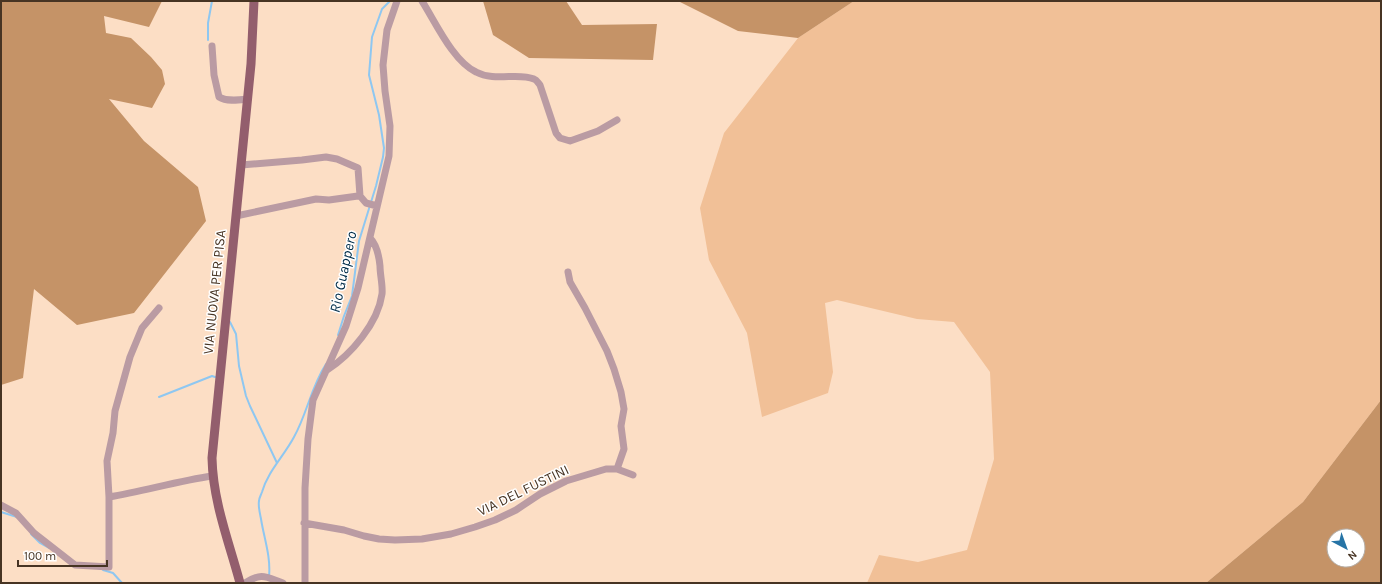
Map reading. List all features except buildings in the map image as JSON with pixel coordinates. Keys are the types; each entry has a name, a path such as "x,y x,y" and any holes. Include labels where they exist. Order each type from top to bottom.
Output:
{"main road":[{"name":"VIA NUOVA PER PISA","path":"240,583 218,506 212,476 212,458 214,422 248,99 254,1"}],"street":[{"path":"305,583 305,488 313,400 346,326 358,288 370,238 375,206 389,156 390,126 383,65 387,30 397,1"},
{"path":"422,1 454,53 463,64 476,73 490,77 527,77 535,79 540,85 556,132 560,138 570,141 598,131 617,120"},
{"path":"212,46 214,75 219,97 228,100 248,99"},
{"path":"241,165 326,157 337,159 358,168 360,196 366,203 375,206"},
{"path":"236,216 316,200 360,196"},
{"path":"326,371 347,355 371,325 375,316 382,294 377,251 370,238"},
{"path":"568,272 570,282 607,351 621,392 624,409 621,426 624,449 617,469"},
{"path":"1,506 16,513 34,533 75,565 109,567 109,497 107,461 113,433 115,411 130,356 142,328 159,308"},
{"name":"VIA DEL FUSTINI","path":"304,523 344,530 364,536 395,540 451,534 495,520 516,510 540,494 566,482 606,469 617,469 633,475"},
{"path":"109,497 131,494 163,485 212,476"},
{"path":"245,583 261,576 283,583"}],"shaded area":[{"path":"1,1 162,1 149,27 104,16 106,33 131,38 162,70 165,84 152,108 109,99 144,141 198,187 206,221 134,313 77,325 34,289 23,378 1,385"},
{"path":"483,1 566,1 582,25 657,24 653,60 529,58 493,35"},
{"path":"678,1 854,1 798,38 738,31"},
{"path":"854,1 1381,1 1381,400 1303,502 1206,583 867,583 879,555 918,562 967,550 994,459 990,372 954,322 917,319 837,300 825,303 833,372 828,393 762,417 747,333 709,260 700,208 724,133 798,38"},
{"path":"1381,400 1381,583 1206,583 1303,502"}],"waterway":[{"path":"208,40 208,23 212,1"},
{"name":"Rio Guappero","path":"338,335 352,296 359,241 376,186 383,157 384,148 379,115 369,75 372,37 382,9 390,1"},
{"path":"230,322 236,334 239,366 246,396 277,463"},
{"name":"Rio Guappero","path":"269,576 268,555 259,510 259,499 268,477 290,444 298,428 316,382 326,364"},
{"path":"159,397 212,376 215,377"},
{"path":"1,512 17,517"},
{"path":"31,534 40,543 49,548"},
{"path":"103,570 113,573 122,583"}]}
